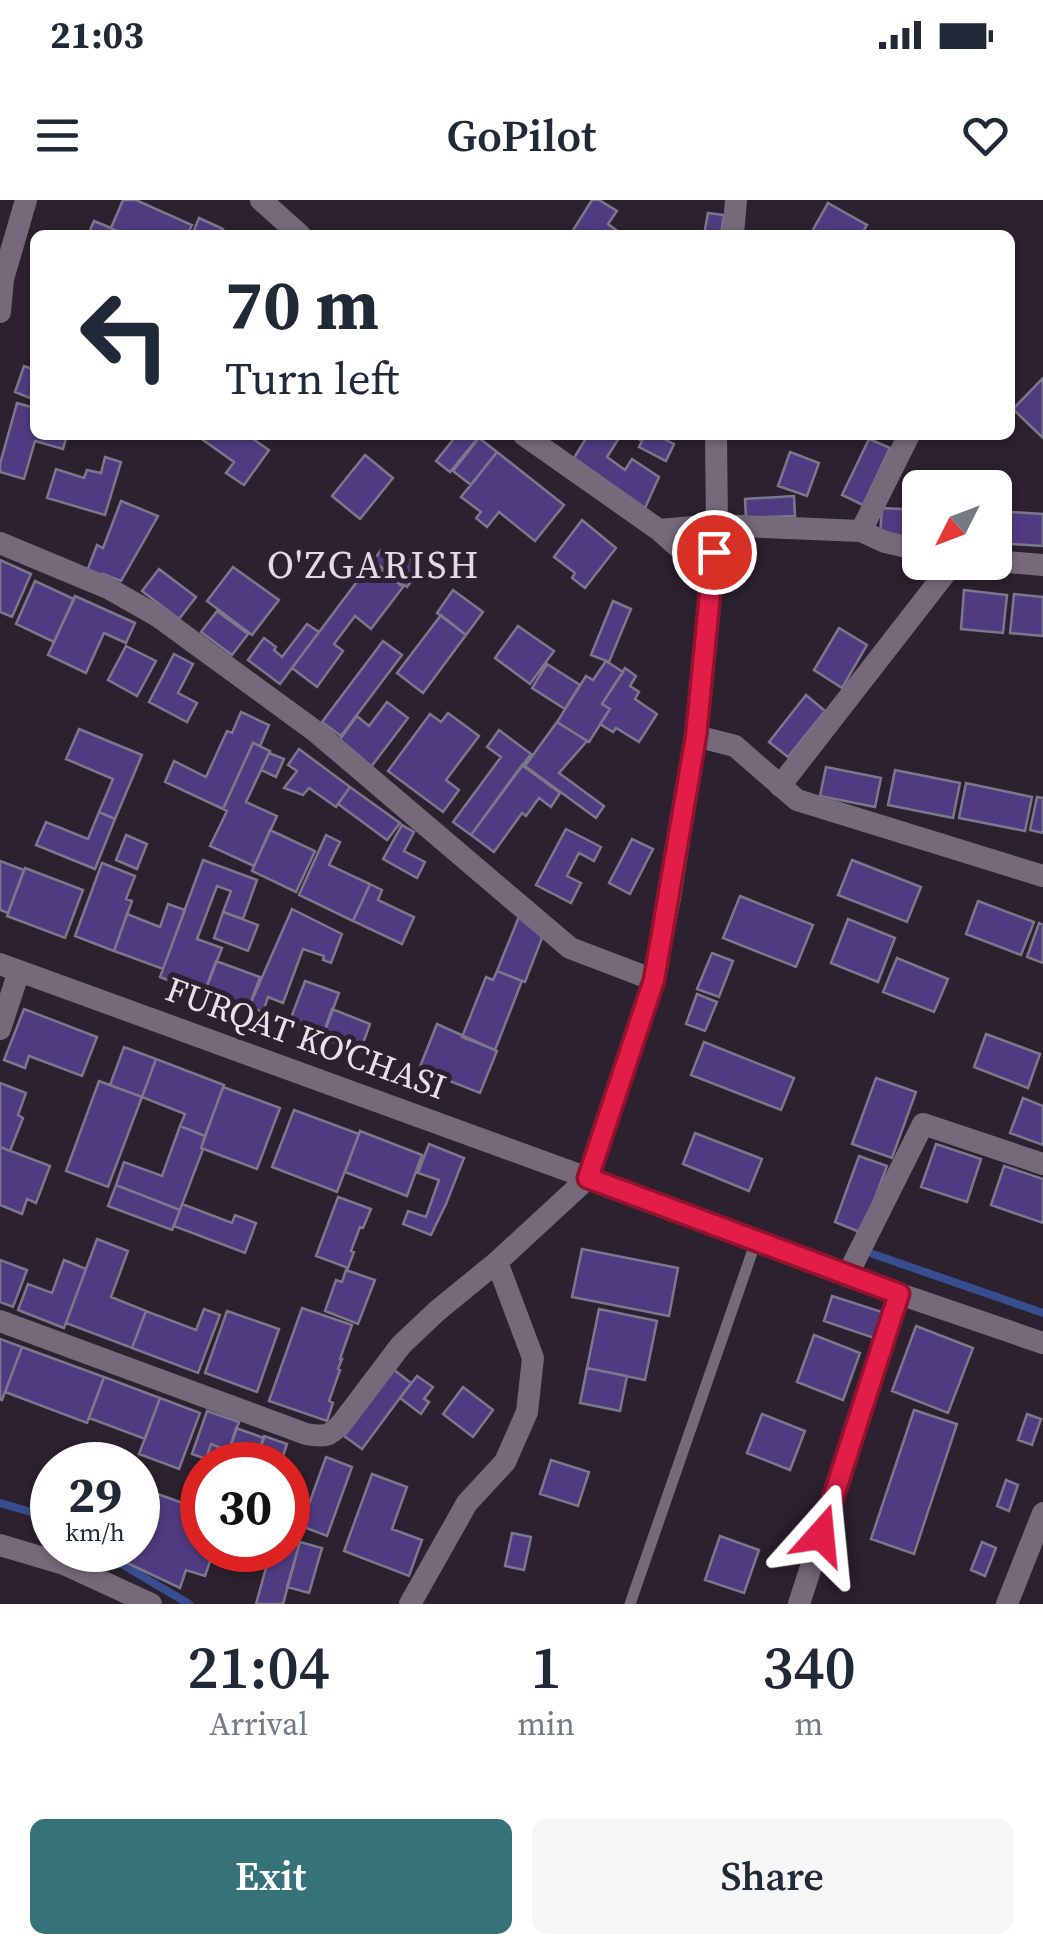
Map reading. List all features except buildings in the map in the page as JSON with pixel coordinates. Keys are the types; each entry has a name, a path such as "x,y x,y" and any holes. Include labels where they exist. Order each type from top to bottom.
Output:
{"street":[{"path":"0,312 4,279 26,200"},
{"path":"262,200 295,230"},
{"path":"733,230 736,200"},
{"path":"531,440 658,530 712,578"},
{"path":"0,1321 306,1434 324,1437 342,1423 401,1345 588,1178 654,980 696,736 716,526 716,440"},
{"path":"861,531 907,440"},
{"path":"658,530 716,526 861,531 902,546"},
{"path":"0,543 108,588 159,617 315,731 570,948 654,980"},
{"path":"1012,562 1043,565"},
{"path":"780,786 940,580"},
{"path":"696,736 735,746 796,800 1043,876"},
{"path":"0,1029 10,968"},
{"name":"FURQAT KO'CHASI","path":"10,968 847,1276 1043,1343"},
{"path":"847,1276 923,1124 1043,1164"},
{"path":"410,1604 467,1503 504,1462 527,1412 533,1358 497,1262"},
{"path":"799,1604 899,1294"},
{"path":"1007,1604 1043,1512"},
{"path":"0,1545 64,1564 152,1604"}],"lane":[{"path":"630,1604 756,1241"}],"waterway":[{"path":"873,1254 1043,1313"},
{"path":"0,1503 30,1512"},
{"path":"135,1572 189,1604"}],"district":[{"name":"O'ZGARISH","path":"374,565"}],"route":[{"path":"714,552 696,736 654,980 588,1178 899,1294 821,1535"}]}
